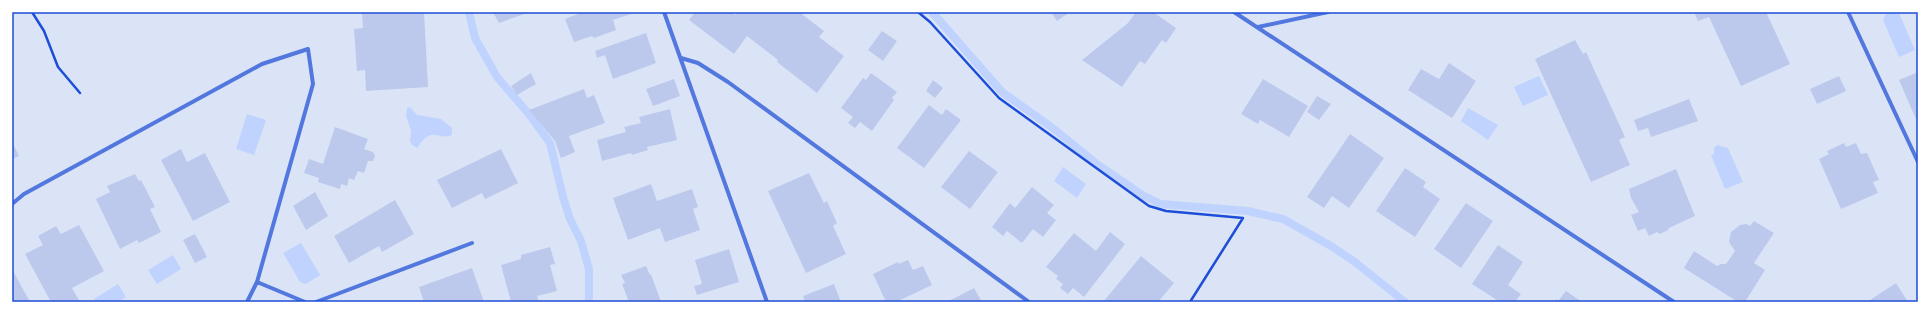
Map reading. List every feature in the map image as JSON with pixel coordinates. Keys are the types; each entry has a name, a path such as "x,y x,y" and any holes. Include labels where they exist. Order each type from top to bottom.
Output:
{"street":[{"path":"664,12 767,302"},
{"path":"1234,12 1674,302"},
{"path":"1258,27 1328,12"},
{"path":"1848,12 1918,162"},
{"path":"12,204 24,194 262,64 308,49 313,84 257,282 247,302"},
{"path":"681,58 698,63 728,82 1029,302"},
{"path":"316,302 472,243"},
{"path":"257,282 305,302"}],"path":[{"path":"32,12 44,31 58,67 80,93"},
{"path":"918,12 935,27 999,98 1149,206 1166,211 1243,218 1190,302"}],"shaded area":[{"path":"12,12 1918,12 1918,302 12,302"}],"water":[{"path":"1887,12 1899,13 1915,50 1899,57 1883,20"},
{"path":"1539,76 1548,95 1523,106 1514,87"},
{"path":"410,107 417,115 441,119 452,128 452,135 431,135 422,141 417,148 412,145 410,141 411,131 406,116 407,108"},
{"path":"1468,108 1498,125 1488,140 1461,121"},
{"path":"247,114 266,120 254,155 236,149"},
{"path":"1717,145 1728,148 1743,182 1725,189 1711,155 1714,154 1714,148"},
{"path":"1063,167 1086,184 1077,198 1054,181"},
{"path":"301,243 320,275 306,284 300,282 283,253"},
{"path":"173,255 181,269 157,284 148,270"},
{"path":"118,284 126,297 118,302 96,302 94,299"}],"building":[{"path":"362,12 424,12 428,87 366,91 365,70 357,71 354,29 363,28"},
{"path":"491,12 530,12 499,23 494,14"},
{"path":"583,12 631,12 631,14 613,20 616,30 594,38 592,36 574,42 565,19"},
{"path":"695,12 731,12 735,15 737,12 799,12 824,31 819,37 844,56 817,93 777,62 778,60 747,36 734,54 689,20"},
{"path":"1051,12 1070,12 1057,21"},
{"path":"1136,12 1153,12 1176,28 1166,43 1162,40 1145,64 1140,61 1122,87 1082,60 1128,23"},
{"path":"1694,12 1766,12 1790,64 1741,86 1709,17 1698,21"},
{"path":"882,31 897,41 883,61 868,50"},
{"path":"646,33 656,63 613,79 605,55 597,58 595,51"},
{"path":"1575,40 1583,54 1586,52 1625,137 1619,140 1630,165 1591,182 1535,59"},
{"path":"1449,63 1476,81 1452,118 1408,90 1421,69 1439,79"},
{"path":"1918,72 1918,124 1899,80"},
{"path":"531,73 536,84 517,95 511,86"},
{"path":"871,73 897,92 892,98 894,100 872,131 860,122 855,128 848,123 853,117 841,108 863,78 866,80"},
{"path":"1839,76 1846,91 1817,104 1810,89"},
{"path":"674,79 680,96 653,106 646,89"},
{"path":"1263,79 1308,106 1289,137 1260,120 1258,124 1241,114"},
{"path":"933,80 943,88 935,98 926,91"},
{"path":"584,89 587,98 594,95 605,123 569,136 575,152 561,158 555,141 529,110"},
{"path":"1317,96 1331,104 1319,120 1307,112"},
{"path":"1689,99 1698,121 1651,137 1648,128 1638,131 1634,120"},
{"path":"929,105 942,115 946,109 961,120 924,168 897,148"},
{"path":"670,109 677,140 647,147 648,150 632,155 631,153 602,161 597,140 626,132 624,127 641,123 639,117"},
{"path":"335,127 368,139 364,149 373,152 375,156 373,161 368,161 364,173 358,171 354,180 349,178 347,186 341,184 340,189 318,182 319,178 304,173 309,159 323,164"},
{"path":"1350,134 1384,158 1349,208 1332,196 1324,208 1307,197"},
{"path":"12,142 19,156 12,159"},
{"path":"1844,143 1846,147 1856,143 1861,154 1867,153 1879,180 1873,182 1878,193 1841,209 1819,159 1829,154 1827,151"},
{"path":"181,149 187,162 205,153 230,202 193,221 161,160"},
{"path":"501,149 518,183 485,199 482,193 452,208 437,180"},
{"path":"969,151 998,172 970,209 941,187"},
{"path":"1405,168 1426,182 1423,187 1440,199 1415,237 1376,211"},
{"path":"1676,169 1695,216 1669,228 1660,234 1657,232 1649,236 1645,228 1638,231 1631,215 1639,212 1631,198 1629,189"},
{"path":"809,173 824,203 827,201 837,223 833,226 846,254 806,273 768,191"},
{"path":"135,174 139,181 141,180 155,207 150,209 161,232 139,243 137,240 120,249 96,199 110,192 107,186"},
{"path":"651,184 657,201 692,189 698,207 693,209 700,230 665,242 660,228 628,240 613,198"},
{"path":"1032,187 1054,205 1047,213 1056,220 1043,237 1033,229 1022,243 1007,231 1003,236 992,227 1010,203 1015,208"},
{"path":"315,192 328,216 306,230 293,206"},
{"path":"395,200 414,234 382,252 379,246 349,263 334,236"},
{"path":"1466,203 1493,221 1461,268 1434,249"},
{"path":"1754,221 1774,233 1754,263 1765,270 1745,302 1738,302 1684,268 1694,251 1717,266 1726,264 1735,251 1729,242 1731,232 1740,225 1746,224 1750,226"},
{"path":"79,225 104,271 72,288 80,302 51,302 25,254 43,245 38,236 56,226 61,234"},
{"path":"1110,232 1125,244 1084,297 1073,288 1068,294 1060,288 1063,284 1056,279 1058,276 1046,267 1074,233 1096,251"},
{"path":"195,234 207,257 195,263 183,240"},
{"path":"1498,245 1523,262 1508,285 1521,294 1515,302 1500,302 1472,284"},
{"path":"550,247 555,264 550,265 557,291 537,296 539,302 511,302 501,265 521,259 521,255"},
{"path":"729,249 739,282 697,295 694,286 702,284 695,260"},
{"path":"1141,256 1174,283 1158,302 1103,302"},
{"path":"908,260 913,270 923,266 932,285 896,302 886,302 873,274 898,262 899,264"},
{"path":"646,266 650,275 651,274 661,302 629,302 622,284 625,283 621,275"},
{"path":"472,268 484,302 424,302 419,287"},
{"path":"12,269 30,302 12,302"},
{"path":"1896,283 1908,302 1867,302"},
{"path":"834,284 841,302 805,302 803,296"},
{"path":"974,288 982,302 947,302"},
{"path":"1566,291 1582,302 1554,302 1556,299 1558,301"}],"waterway":[{"path":"469,12 475,38 497,77 528,113 550,143 563,197 570,219 581,241 589,269 589,302"},
{"path":"932,12 1002,92 1054,129 1097,164 1144,196 1161,204 1248,211 1283,219 1331,246 1355,262 1405,302"}]}
